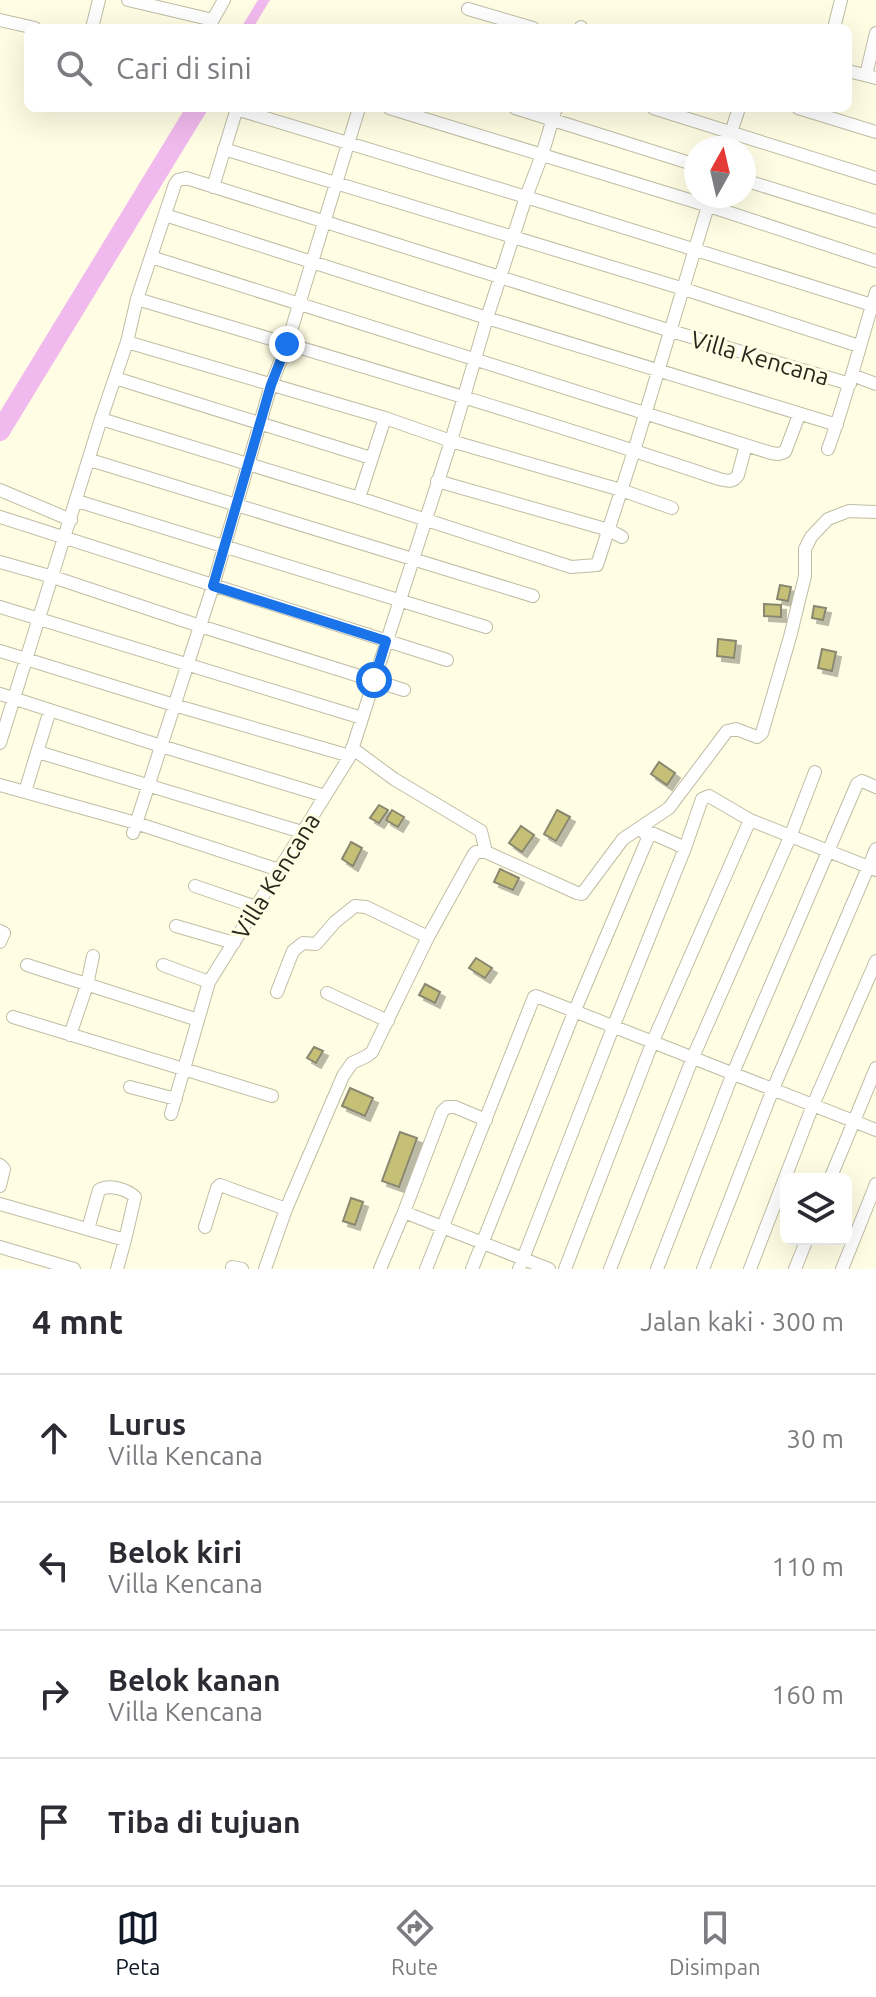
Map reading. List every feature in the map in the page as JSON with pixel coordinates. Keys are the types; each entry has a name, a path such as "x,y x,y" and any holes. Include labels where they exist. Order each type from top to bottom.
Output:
{"street":[{"path":"93,24 99,0"},
{"path":"128,0 211,24 224,0"},
{"path":"835,24 841,0"},
{"path":"468,9 519,24"},
{"path":"0,20 24,25"},
{"path":"871,77 876,33"},
{"path":"213,187 235,112"},
{"path":"246,112 695,251 874,299"},
{"path":"134,828 213,586 271,385 287,344 358,112"},
{"path":"402,112 684,194"},
{"path":"666,112 876,178"},
{"path":"730,136 738,112"},
{"path":"811,112 876,132"},
{"path":"554,114 684,161"},
{"name":"Villa Kencana","path":"171,1114 209,982 351,752 554,114"},
{"path":"224,149 684,289 859,346"},
{"name":"Villa Kencana","path":"0,740 127,342 137,299 178,180 186,178 671,331 851,380"},
{"path":"756,184 876,221"},
{"name":"Villa Kencana","path":"101,419 578,568 597,565 708,208"},
{"path":"729,208 876,261"},
{"name":"Villa Kencana","path":"165,215 837,425"},
{"path":"151,257 771,453 782,453 787,448 799,415"},
{"path":"137,299 729,481 738,475 746,445"},
{"name":"Villa Kencana","path":"828,449 874,299"},
{"path":"127,342 385,418 672,508"},
{"path":"115,378 371,458"},
{"path":"851,380 876,384"},
{"path":"359,498 385,418"},
{"path":"90,460 533,596"},
{"path":"437,481 609,530 622,537"},
{"path":"0,490 71,520"},
{"path":"77,501 486,627"},
{"path":"265,1269 286,1209 343,1076 352,1063 370,1054 428,937 474,854 486,852 582,894 623,839 669,808 727,731 736,729 757,737 762,733 790,637 805,576 805,549 811,537 828,519 849,511 876,512"},
{"path":"0,517 447,660"},
{"path":"0,562 404,690"},
{"path":"0,607 362,718"},
{"path":"0,651 174,705 351,752 481,831 486,852"},
{"path":"0,694 325,796"},
{"path":"25,792 50,710"},
{"path":"38,752 302,832"},
{"path":"610,1269 693,1057 790,837 815,772"},
{"path":"657,1269 733,1073 858,782 876,787"},
{"path":"0,785 279,870"},
{"path":"521,1264 702,799 709,796 750,820 873,868"},
{"path":"565,1269 653,1041 750,820"},
{"path":"633,833 650,833 685,848"},
{"path":"472,1269 575,1010 650,833"},
{"path":"703,1269 773,1089 873,868 876,849"},
{"path":"195,886 256,907"},
{"path":"277,992 293,951 303,943 316,944 335,922 355,906 366,907 428,937"},
{"path":"176,926 234,943"},
{"path":"0,931 4,933 0,942"},
{"path":"70,1035 93,956"},
{"path":"750,1269 813,1105 876,961"},
{"path":"27,965 198,1020"},
{"path":"163,965 209,982"},
{"path":"327,993 388,1021"},
{"path":"426,1269 534,997 539,996 614,1025 876,1130"},
{"path":"13,1017 272,1096"},
{"path":"832,1173 876,1068"},
{"path":"130,1087 176,1099"},
{"path":"380,1269 442,1112 447,1107 455,1107 486,1120"},
{"path":"0,1165 4,1173 0,1186"},
{"path":"842,1269 876,1184"},
{"path":"205,1227 220,1185 286,1209"},
{"path":"88,1229 99,1190 107,1186 132,1193 135,1203 117,1269"},
{"path":"0,1204 125,1240"},
{"path":"404,1212 482,1243 521,1264 549,1269"},
{"path":"795,1269 805,1245"},
{"path":"0,1247 74,1269"}],"shaded area":[{"path":"258,0 270,0 255,24 243,24"}],"building":[{"path":"780,585 791,587 788,601 777,599"},
{"path":"764,604 781,605 781,617 764,616"},
{"path":"814,606 826,608 823,620 812,618"},
{"path":"718,639 736,641 734,658 717,656"},
{"path":"822,649 836,652 832,671 818,668"},
{"path":"659,762 675,773 667,785 651,774"},
{"path":"379,805 388,810 379,823 370,818"},
{"path":"392,810 404,817 398,827 386,820"},
{"path":"557,810 570,817 556,841 544,834"},
{"path":"521,826 534,835 522,852 509,843"},
{"path":"351,842 362,848 353,866 342,859"},
{"path":"500,869 519,878 513,890 494,882"},
{"path":"476,958 492,968 485,978 469,968"},
{"path":"425,984 440,992 435,1003 419,995"},
{"path":"314,1047 323,1051 316,1063 307,1058"},
{"path":"350,1088 373,1098 365,1116 342,1106"},
{"path":"400,1132 417,1138 399,1187 382,1181"},
{"path":"351,1198 363,1202 355,1225 343,1221"}],"waterway":[{"path":"0,431 195,112"}],"route":[{"path":"287,344 271,385 213,586 386,641 374,680"}]}
